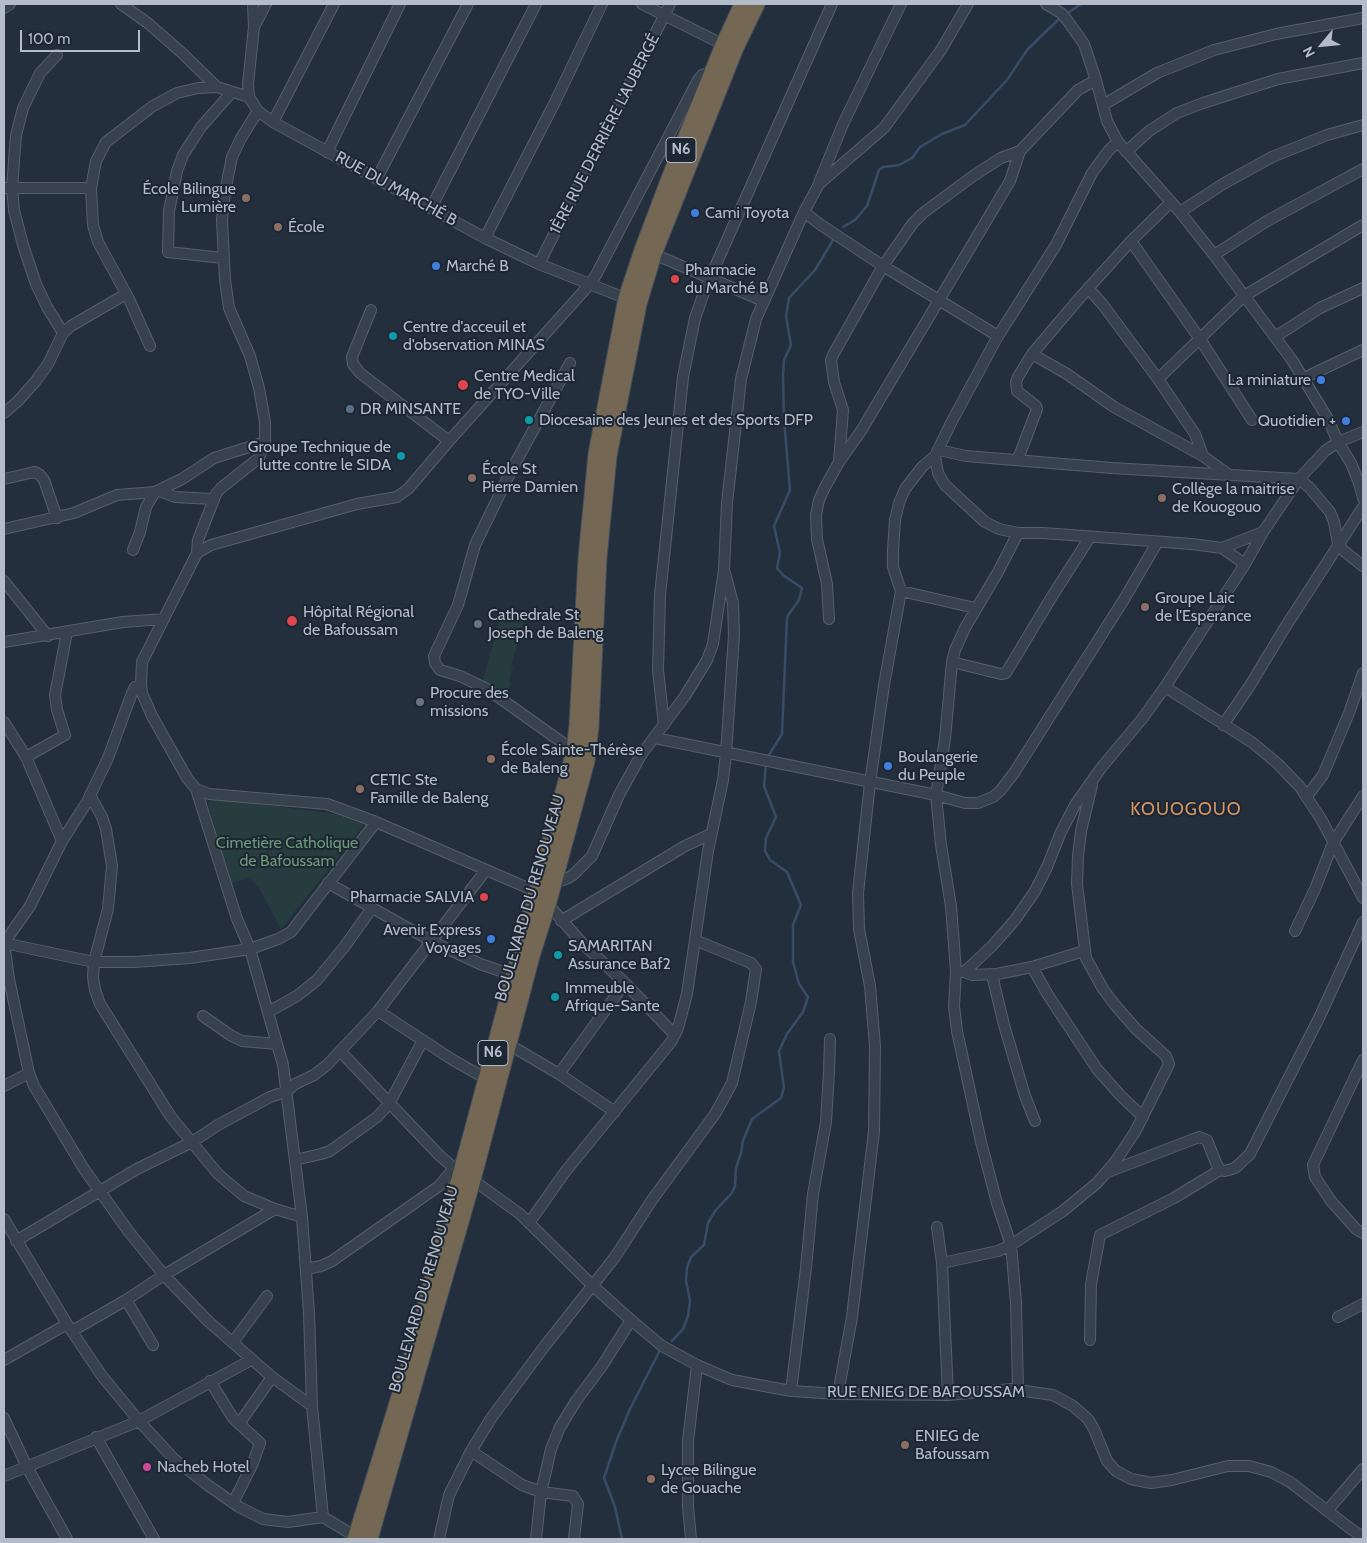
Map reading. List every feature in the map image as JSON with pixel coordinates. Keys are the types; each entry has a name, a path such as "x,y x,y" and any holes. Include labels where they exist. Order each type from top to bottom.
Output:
{"highway":[{"name":"N6","path":"648,252 729,47 742,4"},
{"name":"N6","path":"633,301 648,252 712,72 757,4"},
{"name":"BOULEVARD DU RENOUVEAU","path":"362,1538 416,1360 464,1174 492,1082 515,976 544,885 581,754 592,558 602,455 633,301"},
{"name":"BOULEVARD DU RENOUVEAU","path":"492,1082 508,1044 548,905 544,885"}],"street":[{"path":"4,8 10,4"},
{"path":"121,4 149,24 217,87 231,93 249,97 249,70 254,27 253,4"},
{"path":"254,27 266,4"},
{"path":"273,122 334,4"},
{"path":"327,152 400,4"},
{"path":"377,178 468,4"},
{"path":"431,208 536,4"},
{"path":"485,238 555,102 602,4"},
{"path":"642,4 729,47"},
{"name":"1ÈRE RUE DERRIÈRE L'AUBERGÉ","path":"539,264 670,4"},
{"path":"664,725 658,670 660,595 676,428 693,326 699,304 832,4"},
{"path":"196,789 209,794 327,804 376,822 486,870 544,885 561,881 573,875 592,856 619,795 641,755 685,696 707,660 713,644 724,570 727,503 737,408 749,344 756,319 818,184 843,124 901,4"},
{"path":"818,184 884,128 941,50 968,4"},
{"path":"1046,4 1064,17 1084,44 1107,121 1118,142 1180,212 1214,255 1304,378 1351,463 1363,498"},
{"path":"1103,105 1157,73 1214,50 1261,38 1363,18"},
{"path":"57,55 40,73 23,108 16,134 8,188 23,245 36,284 47,308 63,333"},
{"path":"1126,152 1149,131 1177,113 1202,102 1278,79 1363,63"},
{"path":"197,553 211,545 350,506 397,497 408,489 590,284 698,80 702,75 712,72"},
{"path":"829,619 827,584 817,538 816,515 819,500 839,462 861,431 1010,181 1020,151 1078,90 1096,80"},
{"path":"150,346 126,294 98,242 93,225 91,188 96,162 106,142 152,106 187,90 217,87"},
{"path":"223,258 168,252 169,211 177,171 183,155 201,127 231,93"},
{"name":"RUE DU MARCHÉ B","path":"249,97 258,111 273,122 485,238 539,264 633,301"},
{"path":"258,111 241,138 228,169 222,220 223,258 229,308 250,356 259,388 265,422 266,442 259,458 221,488 213,499 198,540 197,553 142,662 141,684 142,693 152,716 187,778 196,789 237,919 250,948 283,1065 302,1216 312,1406 323,1516"},
{"path":"1180,212 1223,184 1272,158 1327,135 1363,125"},
{"path":"838,1394 852,1317 874,1131 875,1046 870,986 859,929 858,893 870,783 884,685 901,591 893,567 895,520 899,502 922,467 937,453 998,336 1056,245 1092,173 1109,150 1118,142"},
{"path":"839,462 843,410 834,382 831,360 883,266 913,223 923,213 980,171 1001,158 1020,151"},
{"path":"1214,255 1267,221 1363,169"},
{"path":"8,188 91,188"},
{"path":"1018,459 1037,409 1036,406 1017,391 1016,382 1032,354 1131,240 1171,202"},
{"path":"804,212 883,266 998,336"},
{"path":"1158,379 1244,296 1363,225"},
{"path":"1131,240 1200,339 1252,420"},
{"path":"648,252 764,301"},
{"path":"1088,288 1103,305 1158,379 1194,434 1202,456"},
{"path":"1275,337 1320,308 1363,288"},
{"path":"4,413 35,382 48,364 63,333 70,326 126,294"},
{"path":"371,310 352,357 353,364 360,373 449,441"},
{"path":"1304,378 1363,350"},
{"path":"1032,354 1067,374 1114,407 1202,456 1229,475"},
{"path":"570,363 512,469 475,545 458,605 434,656 434,663 440,670 460,676 487,689 581,754"},
{"path":"960,972 998,940 1015,920 1035,891 1061,832 1075,806 1165,687 1245,564 1263,532 1299,479 1325,451 1338,442 1363,432"},
{"path":"4,529 57,518 88,509 118,495 157,491 182,479 214,458 266,442"},
{"path":"937,453 1112,468 1299,479 1330,512 1338,544 1363,566"},
{"path":"937,453 940,480 985,522 999,529 1018,533 1043,533 1222,548 1245,564"},
{"path":"4,479 35,472 40,475 44,480 57,518"},
{"path":"157,491 176,497 213,499"},
{"path":"132,550 140,532 146,507 157,491"},
{"path":"1223,725 1363,507"},
{"path":"1222,548 1263,532"},
{"path":"1018,533 955,650 952,662 945,739 936,795 941,845 960,972 954,1006 957,1031 981,1142 997,1203 1011,1245 1016,1302 1018,1390"},
{"path":"952,662 1001,674 1006,673 1090,537"},
{"path":"655,738 765,762 936,795 965,803 978,803 993,797 1014,773 1118,609 1157,543"},
{"path":"529,1223 566,1172 675,1035 687,994 711,834 723,780 726,754 734,635 733,603 724,570"},
{"path":"4,581 48,636"},
{"path":"901,591 976,608"},
{"path":"4,642 122,622 164,619"},
{"path":"26,757 65,735 57,710 56,695 67,632"},
{"path":"1307,796 1322,775 1349,713 1363,673"},
{"path":"141,684 135,687 132,693 108,758 90,795 62,841 30,906 4,943 9,979 29,1073 36,1090 84,1169 129,1232 164,1274 201,1314 251,1360 312,1406"},
{"path":"1165,687 1267,754 1300,786 1334,843 1363,898"},
{"path":"4,722 26,757 62,841"},
{"path":"942,1263 998,1251 1011,1245 1063,1210 1098,1183 1135,1132 1168,1068 1169,1060 1136,1029 1116,1005 1089,965 1084,951 1077,884 1078,856 1093,780"},
{"path":"90,795 106,829 112,866 108,909 94,962 93,977 100,1004 167,1111 212,1168 244,1196 275,1209 302,1216"},
{"path":"1295,931 1334,843 1363,796"},
{"path":"4,943 94,962 134,962 190,958 250,948 291,932 376,822"},
{"path":"561,921 685,846 711,834"},
{"path":"16,1241 137,1169 192,1142 270,1096 287,1091 295,1084 314,1075 327,1065 378,1012 486,870"},
{"path":"328,883 431,941 480,964 515,976"},
{"path":"548,905 561,921 675,1035"},
{"path":"268,1012 297,996 317,980 346,946 372,908"},
{"path":"1105,1173 1199,1137 1207,1140 1220,1170 1225,1172 1236,1168 1254,1150 1269,1114 1320,1016 1363,922"},
{"path":"439,1539 449,1495 471,1451 492,1418 632,1232 652,1200 715,1114 732,1083 753,993 756,969 751,963 695,940"},
{"path":"960,972 972,975 992,975 1084,951"},
{"path":"1032,966 1048,995 1097,1069 1143,1117"},
{"path":"992,975 1024,1096 1035,1121"},
{"path":"559,1074 625,983"},
{"path":"378,1012 492,1082"},
{"path":"203,1016 242,1042 277,1044"},
{"path":"791,1391 813,1194 826,1122 830,1072 830,1039"},
{"path":"295,1160 321,1154 335,1148 369,1124 389,1104 423,1040"},
{"path":"508,1044 559,1074 615,1112"},
{"name":"RUE ENIEG DE BAFOUSSAM","path":"340,1051 439,1155 507,1204 593,1286 662,1346 697,1365 732,1380 791,1391 838,1394 948,1395 1018,1390 1053,1395 1073,1406 1088,1419 1107,1461 1116,1471 1131,1479 1151,1483 1172,1480 1228,1466 1249,1466 1271,1472 1290,1482 1363,1537"},
{"path":"1363,1060 1313,1168 1315,1177 1332,1201 1356,1228 1363,1232"},
{"path":"4,1086 29,1073"},
{"path":"1090,1340 1091,1284 1100,1235 1174,1198 1220,1170"},
{"path":"306,1269 321,1266 332,1261 439,1186 464,1174"},
{"path":"4,1360 126,1300 164,1274 275,1209"},
{"path":"4,1219 70,1328 106,1382 138,1421 174,1459 250,1514 276,1522 301,1521 323,1516 362,1538"},
{"path":"937,1227 942,1263 948,1395"},
{"path":"233,1342 267,1296"},
{"path":"126,1300 153,1345"},
{"path":"1338,1317 1363,1304"},
{"path":"536,1539 541,1492 551,1449 560,1427 631,1320"},
{"path":"4,1476 138,1421 251,1360"},
{"path":"691,1539 688,1507 688,1449 697,1365"},
{"path":"239,1424 272,1377"},
{"path":"210,1381 221,1402 239,1424 258,1440 260,1446 233,1503"},
{"path":"4,1418 26,1467 67,1539"},
{"path":"96,1437 154,1539"},
{"path":"471,1451 522,1485 541,1492 571,1495 576,1498 578,1504 574,1539"},
{"path":"1327,1511 1363,1469"}],"green space":[{"path":"501,616 524,621 511,666 513,667 509,681 511,682 506,695 483,680"},
{"name":"Cimetière Catholique de Bafoussam","path":"212,800 246,802 335,814 364,825 281,929 261,892 250,877 231,884 208,803"}],"waterway":[{"path":"1066,14 1081,4"},
{"path":"843,227 855,220 867,206 879,170 883,167 899,165 912,158 920,147 942,134 965,125 1007,80 1027,50 1061,17"},
{"path":"767,758 782,734 787,617 799,600 802,588 783,575 777,568 780,553 774,526 790,490 784,419 784,360 791,345 786,316 789,298 815,270 833,240"},
{"path":"672,1341 683,1329 688,1316 690,1301 686,1281 687,1268 691,1257 704,1245 708,1223 715,1211 732,1193 743,1141 752,1119 781,1098 784,1088 779,1051 787,1034 803,1012 808,997 799,984 793,962 793,925 801,905 787,872 770,860 765,851 766,838 776,817 764,786 766,763"},
{"path":"622,1539 615,1507 604,1478 630,1409 659,1352"}],"place":[{"name":"École Bilingue Lumière","path":"246,198"},
{"name":"Cami Toyota","path":"695,213"},
{"name":"École","path":"278,227"},
{"name":"Marché B","path":"436,266"},
{"name":"Pharmacie du Marché B","path":"675,279"},
{"name":"Centre d'acceuil et d'observation MINAS","path":"393,336"},
{"name":"La miniature","path":"1321,380"},
{"name":"Centre Medical de TYO-Ville","path":"463,385"},
{"name":"DR MINSANTE","path":"350,409"},
{"name":"Diocesaine des Jeunes et des Sports DFP","path":"529,420"},
{"name":"Quotidien +","path":"1346,421"},
{"name":"Groupe Technique de lutte contre le SIDA","path":"401,456"},
{"name":"École St Pierre Damien","path":"472,478"},
{"name":"Collège la maitrise de Kouogouo","path":"1162,498"},
{"name":"Groupe Laic de l'Esperance","path":"1145,607"},
{"name":"Hôpital Régional de Bafoussam","path":"292,621"},
{"name":"Cathedrale St Joseph de Baleng","path":"478,624"},
{"name":"Procure des missions","path":"420,702"},
{"name":"École Sainte-Thérèse de Baleng","path":"491,759"},
{"name":"Boulangerie du Peuple","path":"888,766"},
{"name":"CETIC Ste Famille de Baleng","path":"360,789"},
{"name":"Pharmacie SALVIA","path":"484,897"},
{"name":"Avenir Express Voyages","path":"491,939"},
{"name":"SAMARITAN Assurance Baf2","path":"558,955"},
{"name":"Immeuble Afrique-Sante","path":"555,997"},
{"name":"ENIEG de Bafoussam","path":"905,1445"},
{"name":"Nacheb Hotel","path":"147,1467"},
{"name":"Lycee Bilingue de Gouache","path":"651,1479"}],"district":[{"name":"KOUOGOUO","path":"1186,810"}]}
